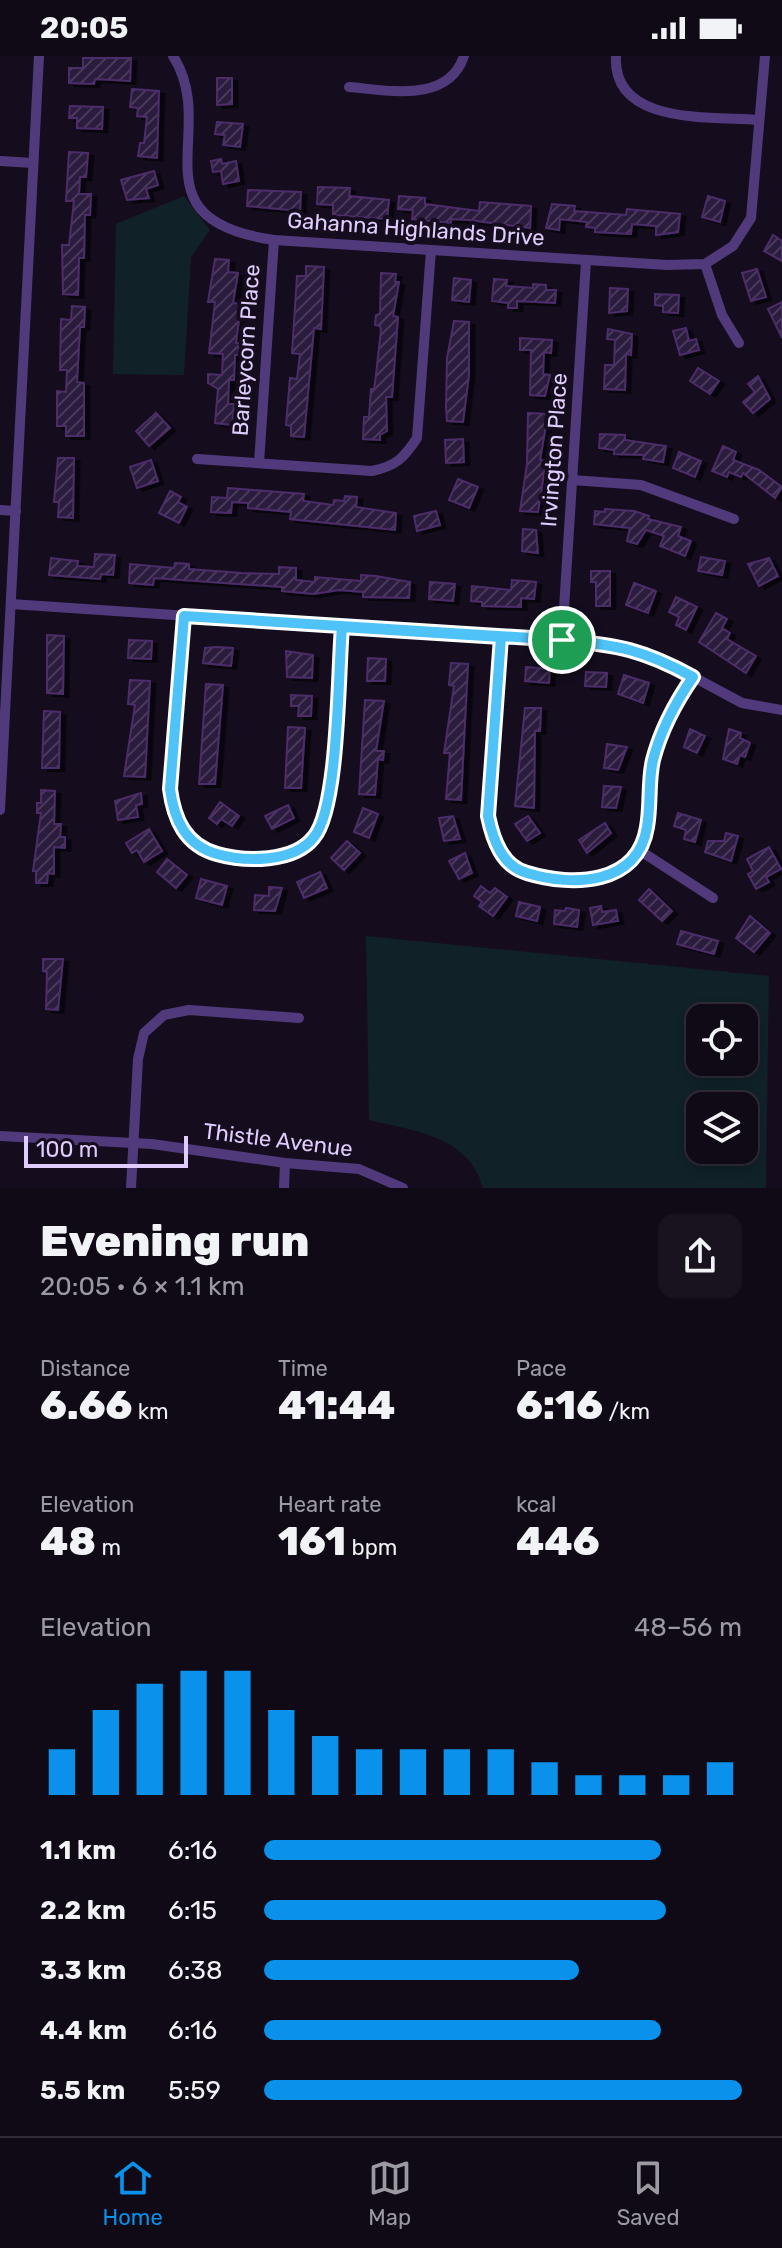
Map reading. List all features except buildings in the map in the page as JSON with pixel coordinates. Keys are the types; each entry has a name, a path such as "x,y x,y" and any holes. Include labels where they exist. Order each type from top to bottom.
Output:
{"street":[{"path":"0,810 39,56"},
{"name":"Gahanna Highlands Drive","path":"173,56 187,87 184,160 192,194 213,221 241,233 274,240 586,261 705,264"},
{"path":"349,87 426,91 453,76 464,56"},
{"path":"616,56 619,84 628,97 655,111 759,120"},
{"path":"739,343 722,315 705,264 733,246 751,218 756,195 765,56"},
{"path":"0,161 33,163"},
{"name":"Barleycorn Place","path":"259,463 274,240"},
{"path":"197,459 372,471 392,467 404,458 417,438 431,250"},
{"name":"Irvington Place","path":"562,640 586,261"},
{"path":"572,480 641,485 734,519"},
{"path":"0,510 16,511"},
{"path":"11,604 620,645 660,659 742,703 782,710"},
{"path":"184,616 170,789 173,811 182,830 198,846 218,854 277,858 298,851 315,837 328,806 342,627"},
{"path":"501,637 488,816 492,837 502,855 520,871 566,880 593,881 614,874 639,850 647,828 652,761 671,709 693,677"},
{"path":"639,850 713,898"},
{"path":"131,1188 138,1059 144,1033 164,1015 189,1010 299,1018"},
{"name":"Thistle Avenue","path":"0,1136 133,1143 285,1163 359,1169 403,1188"},
{"path":"284,1188 285,1163"}],"shaded area":[{"path":"184,196 210,230 191,257 184,375 113,374 116,224"},
{"path":"366,936 769,976 766,1188 483,1188 466,1157 453,1147 422,1133 369,1120"}],"route":[{"path":"184,616 562,640 620,645 660,659 693,677 671,709 652,761 647,828 642,845 632,860 614,874 593,881 543,878 520,871 502,855 492,837 488,816 501,637 342,627 328,806 315,837 298,851 277,858 218,854 198,846 182,830 173,811 170,789 184,616"}]}
